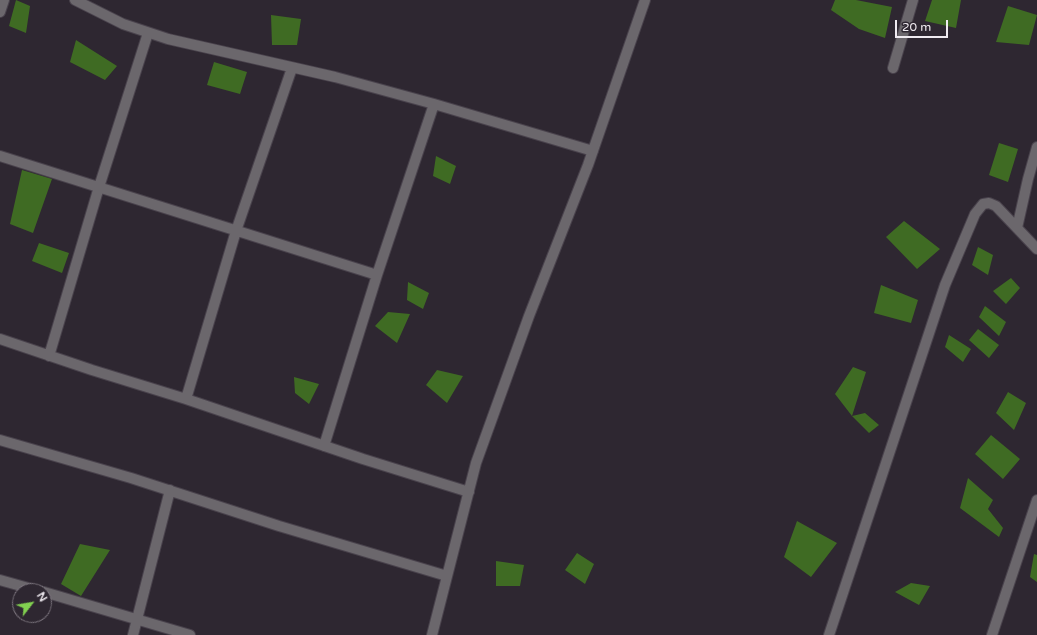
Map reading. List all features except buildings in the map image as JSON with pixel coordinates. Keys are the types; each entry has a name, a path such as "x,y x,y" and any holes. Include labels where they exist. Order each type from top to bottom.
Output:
{"street":[{"path":"0,12 4,0"},
{"path":"75,0 123,24 168,39 335,78 434,104 593,151"},
{"path":"432,635 476,463 529,316 593,151 646,0"},
{"path":"893,68 913,0"},
{"path":"49,356 99,187 148,33"},
{"path":"186,399 236,231 292,68"},
{"path":"324,446 377,274 434,104"},
{"path":"1018,228 1028,179 1037,147"},
{"path":"0,156 377,274"},
{"path":"829,635 945,285 975,214 983,204 989,202 996,206 1037,249"},
{"path":"0,339 186,399 324,446 469,492"},
{"path":"0,440 131,478 279,526 447,576"},
{"path":"133,635 170,490"},
{"path":"992,635 1037,500"},
{"path":"0,580 12,583"},
{"path":"52,594 190,635"}]}
